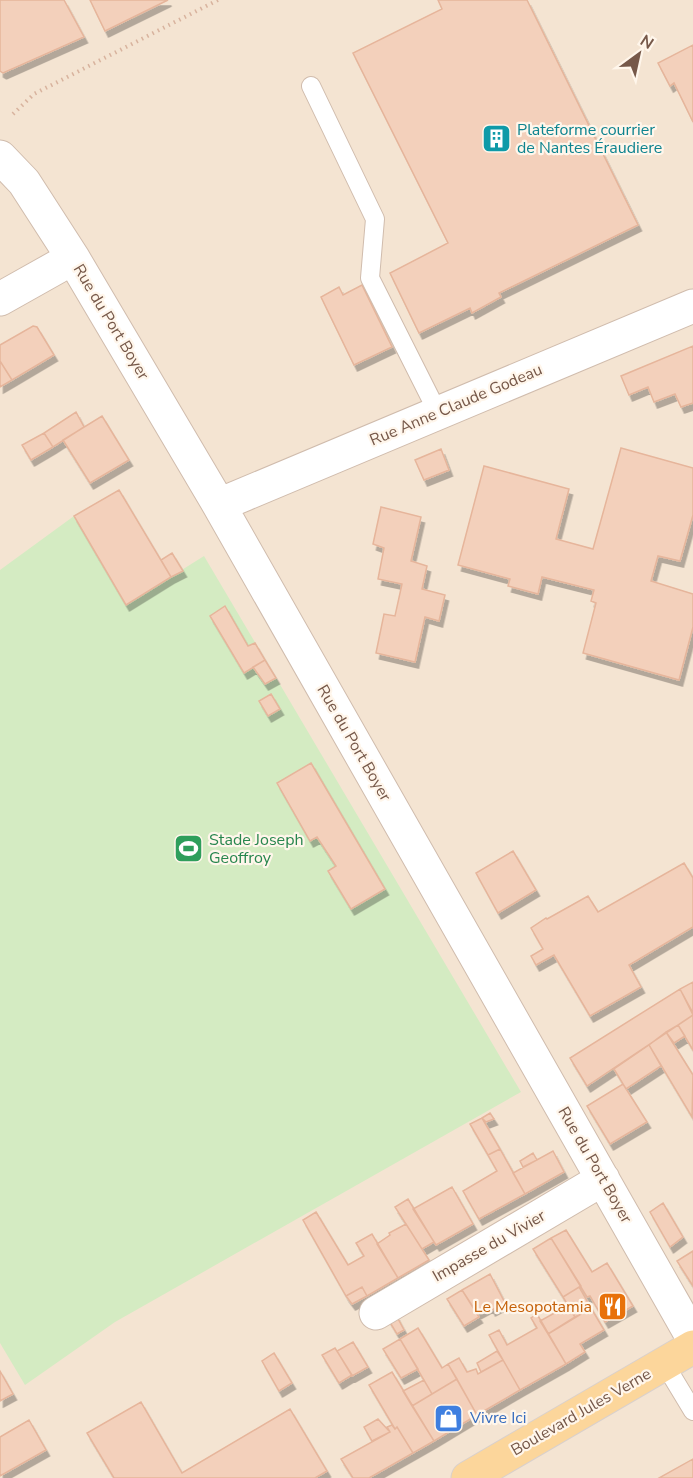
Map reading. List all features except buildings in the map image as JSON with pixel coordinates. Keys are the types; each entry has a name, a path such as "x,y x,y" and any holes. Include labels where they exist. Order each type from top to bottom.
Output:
{"main road":[{"name":"Boulevard Jules Verne","path":"468,1478 693,1347"}],"street":[{"name":"Rue du Port Boyer","path":"0,158 24,182 74,258 219,505 693,1338"},
{"path":"0,299 74,258"},
{"name":"Rue Anne Claude Godeau","path":"219,505 693,306"},
{"name":"Impasse du Vivier","path":"376,1312 603,1179"}],"lane":[{"path":"311,86 375,219 370,278 438,413"},
{"path":"664,1363 693,1412"}],"path":[{"path":"13,114 33,94 219,0"}],"shaded area":[{"path":"0,0 693,0 693,1478 0,1478"}],"green space":[{"name":"Stade Joseph Geoffroy","path":"74,516 126,605 204,556 521,1092 115,1322 25,1385 0,1343 0,570"}],"place":[{"name":"Plateforme courrier de Nantes Éraudiere","path":"496,139"},
{"name":"Stade Joseph Geoffroy","path":"188,849"},
{"name":"Le Mesopotamia","path":"613,1307"},
{"name":"Vivre Ici","path":"449,1418"}]}
